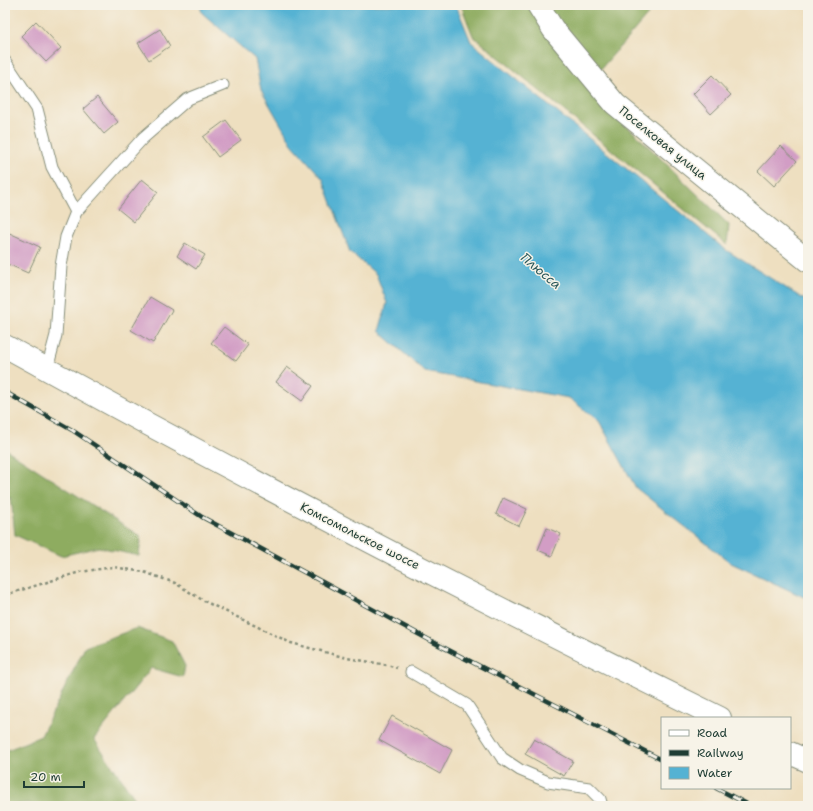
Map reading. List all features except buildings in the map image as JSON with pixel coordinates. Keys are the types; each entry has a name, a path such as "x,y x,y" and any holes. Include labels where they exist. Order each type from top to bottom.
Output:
{"main road":[{"name":"Поселковая улица","path":"538,5 553,29 615,104 808,261"},
{"name":"Комсомольское шоссе","path":"5,346 299,505 571,645 718,717"},
{"path":"791,752 808,761"}],"lane":[{"path":"5,61 37,109 52,167 76,212"},
{"path":"47,369 56,335 61,266 66,237 76,212 143,138 188,99 223,85"},
{"path":"411,672 467,706 502,758 520,770 548,782 589,788 600,799 602,806"}],"path":[{"path":"5,595 80,572 113,567 144,572 175,583 204,601 291,643 347,658 387,665 411,672"}],"green space":[{"path":"461,5 656,5 586,86 729,225 727,245 473,36"},
{"path":"5,450 141,537 139,556 99,547 61,556 15,535 11,497 5,504"},
{"path":"137,628 172,641 185,666 183,677 151,668 94,739 140,806 36,806 28,803 5,806 5,751 41,736 85,647"}],"water":[{"name":"Плюсса","path":"200,5 456,5 471,42 726,250 808,302 808,599 731,563 636,488 599,421 569,398 425,372 379,331 387,303 376,274 350,252 323,179 292,144 261,90 255,59 202,13"}],"railway":[{"path":"5,392 72,430 202,517 435,643 661,759"},
{"path":"718,789 751,806"}]}
